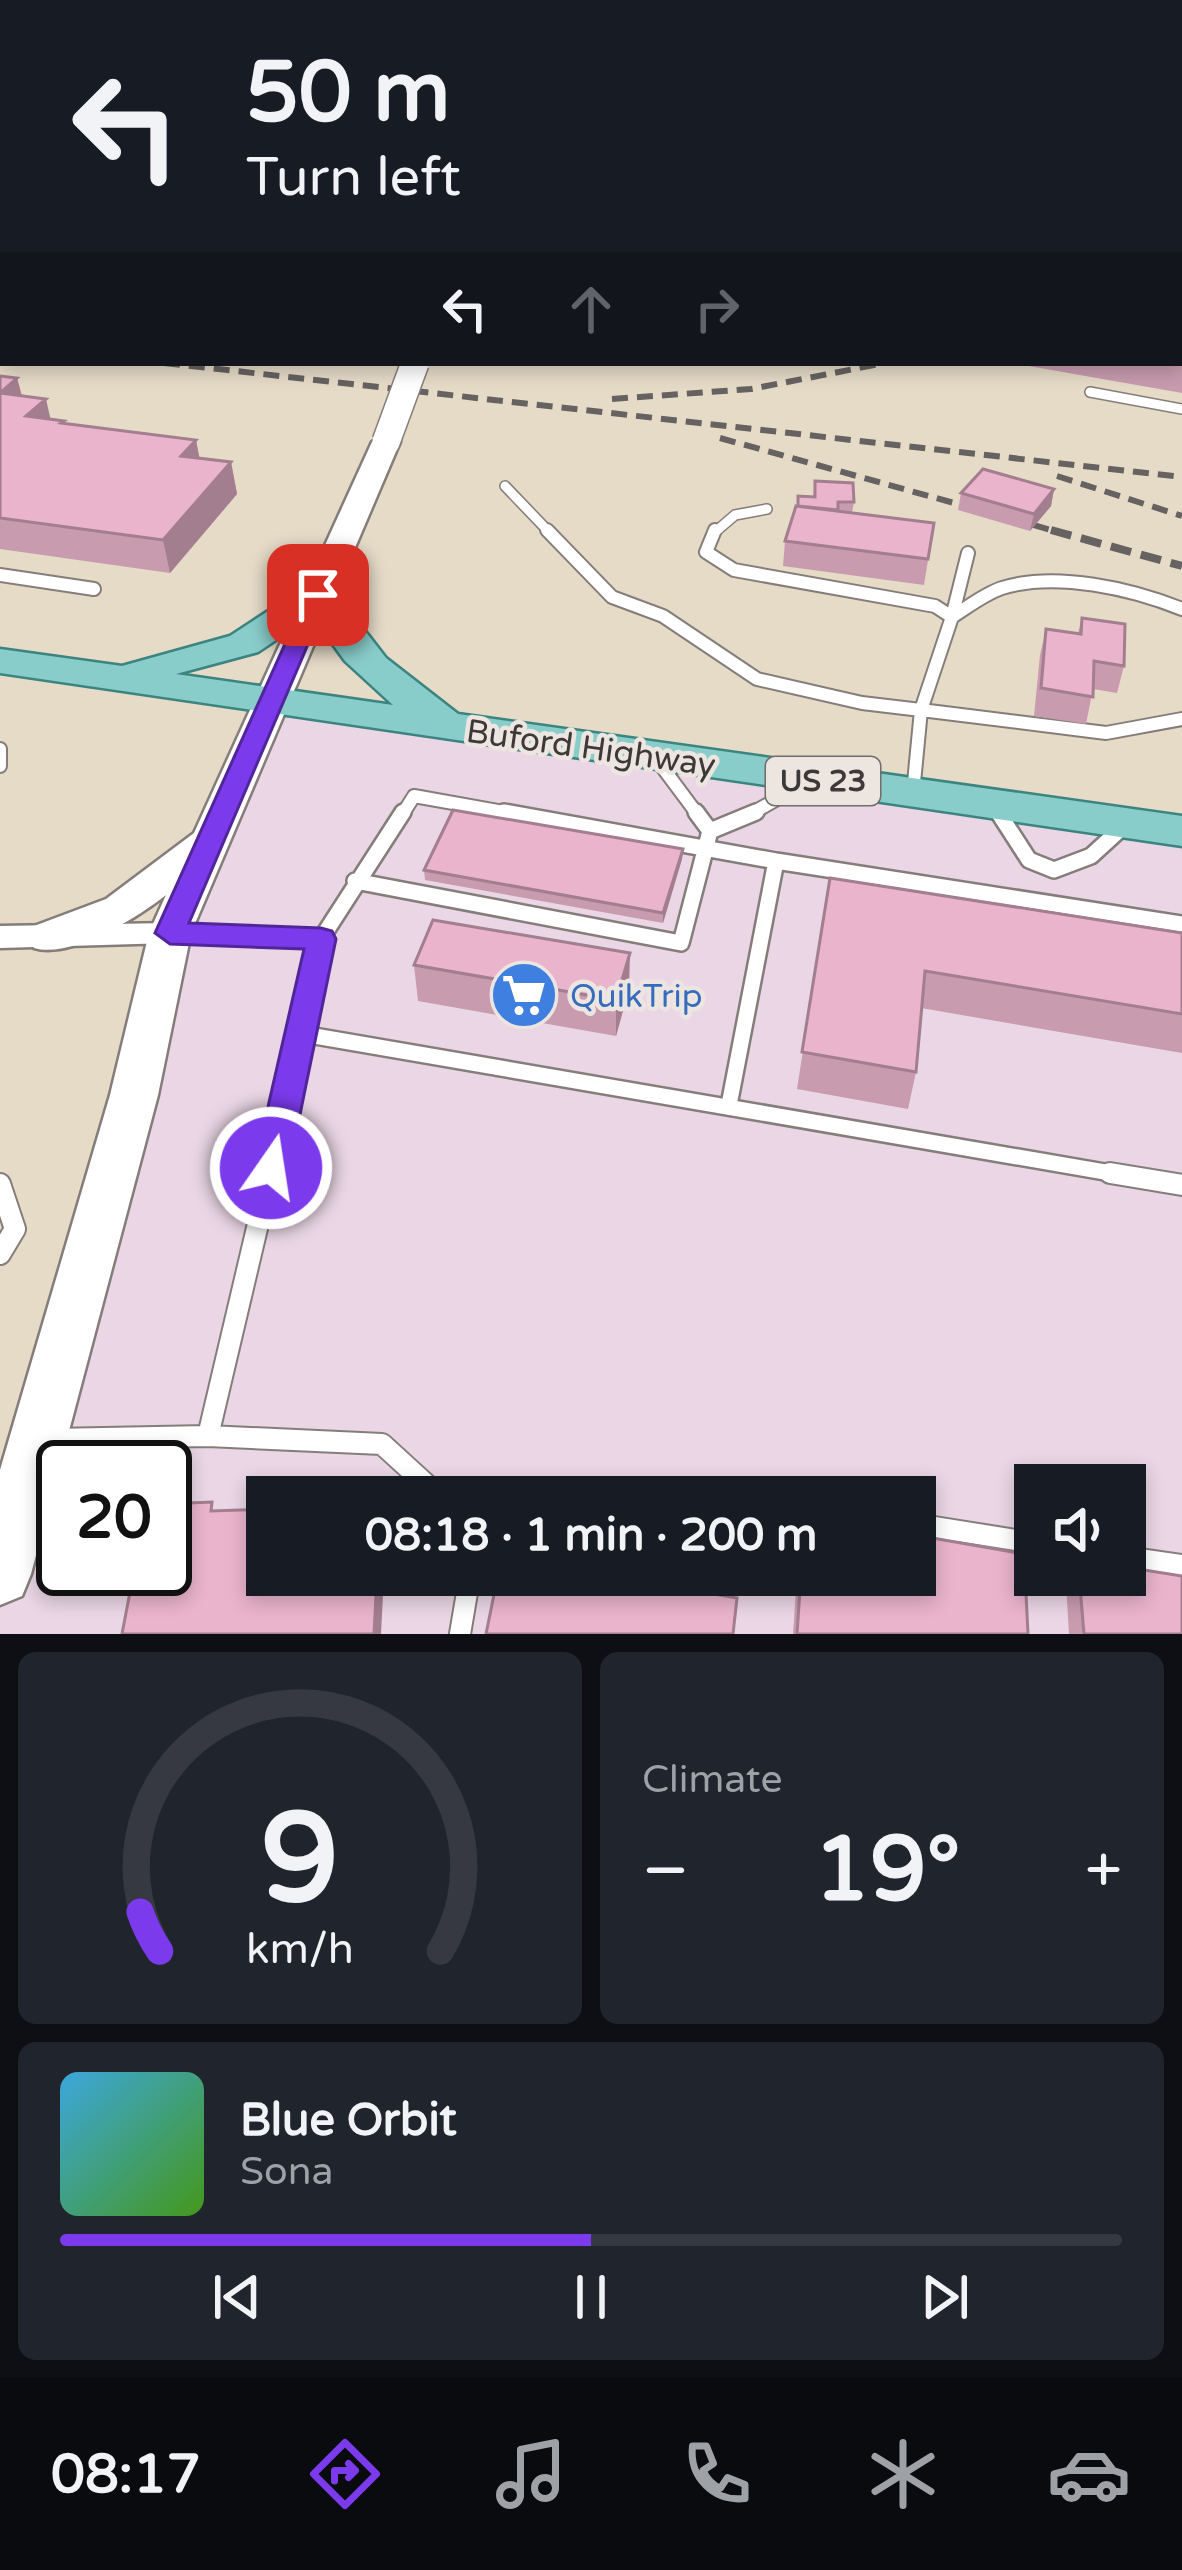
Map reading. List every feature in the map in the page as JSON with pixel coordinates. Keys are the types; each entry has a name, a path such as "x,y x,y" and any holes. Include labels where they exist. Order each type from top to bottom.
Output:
{"main road":[{"path":"114,678 244,644 318,595 367,665 449,726"},
{"name":"Buford Highway","path":"0,661 1182,831"}],"street":[{"path":"0,1574 134,1095 170,933 386,442 415,366"},
{"path":"49,937 121,909 210,839"},
{"path":"0,938 170,933"}],"lane":[{"path":"1090,392 1182,409"},
{"path":"505,486 613,598 663,616 757,679 862,703 1106,733 1182,719"},
{"path":"767,509 733,512 712,528 706,552 734,570 934,606 952,617"},
{"path":"913,793 920,710 968,553"},
{"path":"0,575 94,589"},
{"path":"952,617 1001,588 1040,582 1133,596 1182,609"},
{"path":"0,749 0,766"},
{"path":"355,881 682,943 710,831 654,756"},
{"path":"710,831 771,806 811,779"},
{"path":"208,1436 321,939 414,796 776,861 1182,924"},
{"path":"992,804 1029,860 1054,871 1090,856 1127,823"},
{"path":"729,1105 776,861"},
{"path":"1044,900 1054,871"},
{"path":"170,933 321,939"},
{"path":"303,1034 1182,1185"},
{"path":"0,1184 15,1229 0,1254"},
{"path":"41,1438 92,1441 208,1436 382,1444 417,1476"},
{"path":"936,1527 1014,1540"},
{"path":"1146,1560 1182,1565"},
{"path":"460,1634 466,1596"}],"shaded area":[{"path":"0,366 1182,366 1182,833 272,700 170,933 0,1574"},
{"path":"272,700 1182,833 1182,1634 0,1634 0,1574 36,1445 36,1596 192,1596 192,1440 37,1440 134,1095"}],"building":[{"path":"0,376 17,378 0,393"},
{"path":"0,393 46,399 26,416 196,440 181,456 231,462 163,540 0,518"},
{"path":"983,469 1054,489 1034,514 961,493"},
{"path":"815,481 853,483 854,502 838,502 838,510 798,506 798,496 815,497"},
{"path":"796,506 934,523 928,559 785,541"},
{"path":"1082,618 1125,624 1124,666 1094,661 1093,697 1041,688 1046,629 1081,634"},
{"name":"QuikTrip","path":"453,810 683,849 663,913 424,870"},
{"path":"830,878 1182,933 1182,1014 925,971 916,1072 802,1052"},
{"path":"433,920 630,953 616,1000 414,965"},
{"path":"212,1502 211,1511 246,1510 246,1596 376,1596 374,1634 122,1634 129,1596 192,1596 192,1503"},
{"path":"936,1539 1014,1552 1014,1596 1026,1596 1028,1634 797,1634 800,1596 936,1596"},
{"path":"1146,1570 1182,1576 1182,1634 1084,1634 1081,1596 1146,1596"},
{"path":"494,1596 737,1598 733,1634 486,1634"}],"railway":[{"path":"191,366 1182,477"},
{"path":"612,399 751,389 870,366"},
{"path":"720,438 1062,533"},
{"path":"1057,476 1182,516"},
{"path":"1051,530 1182,566"}],"place":[{"name":"QuikTrip","path":"524,995"}],"route":[{"path":"271,1168 321,939 170,933 318,595"}]}
